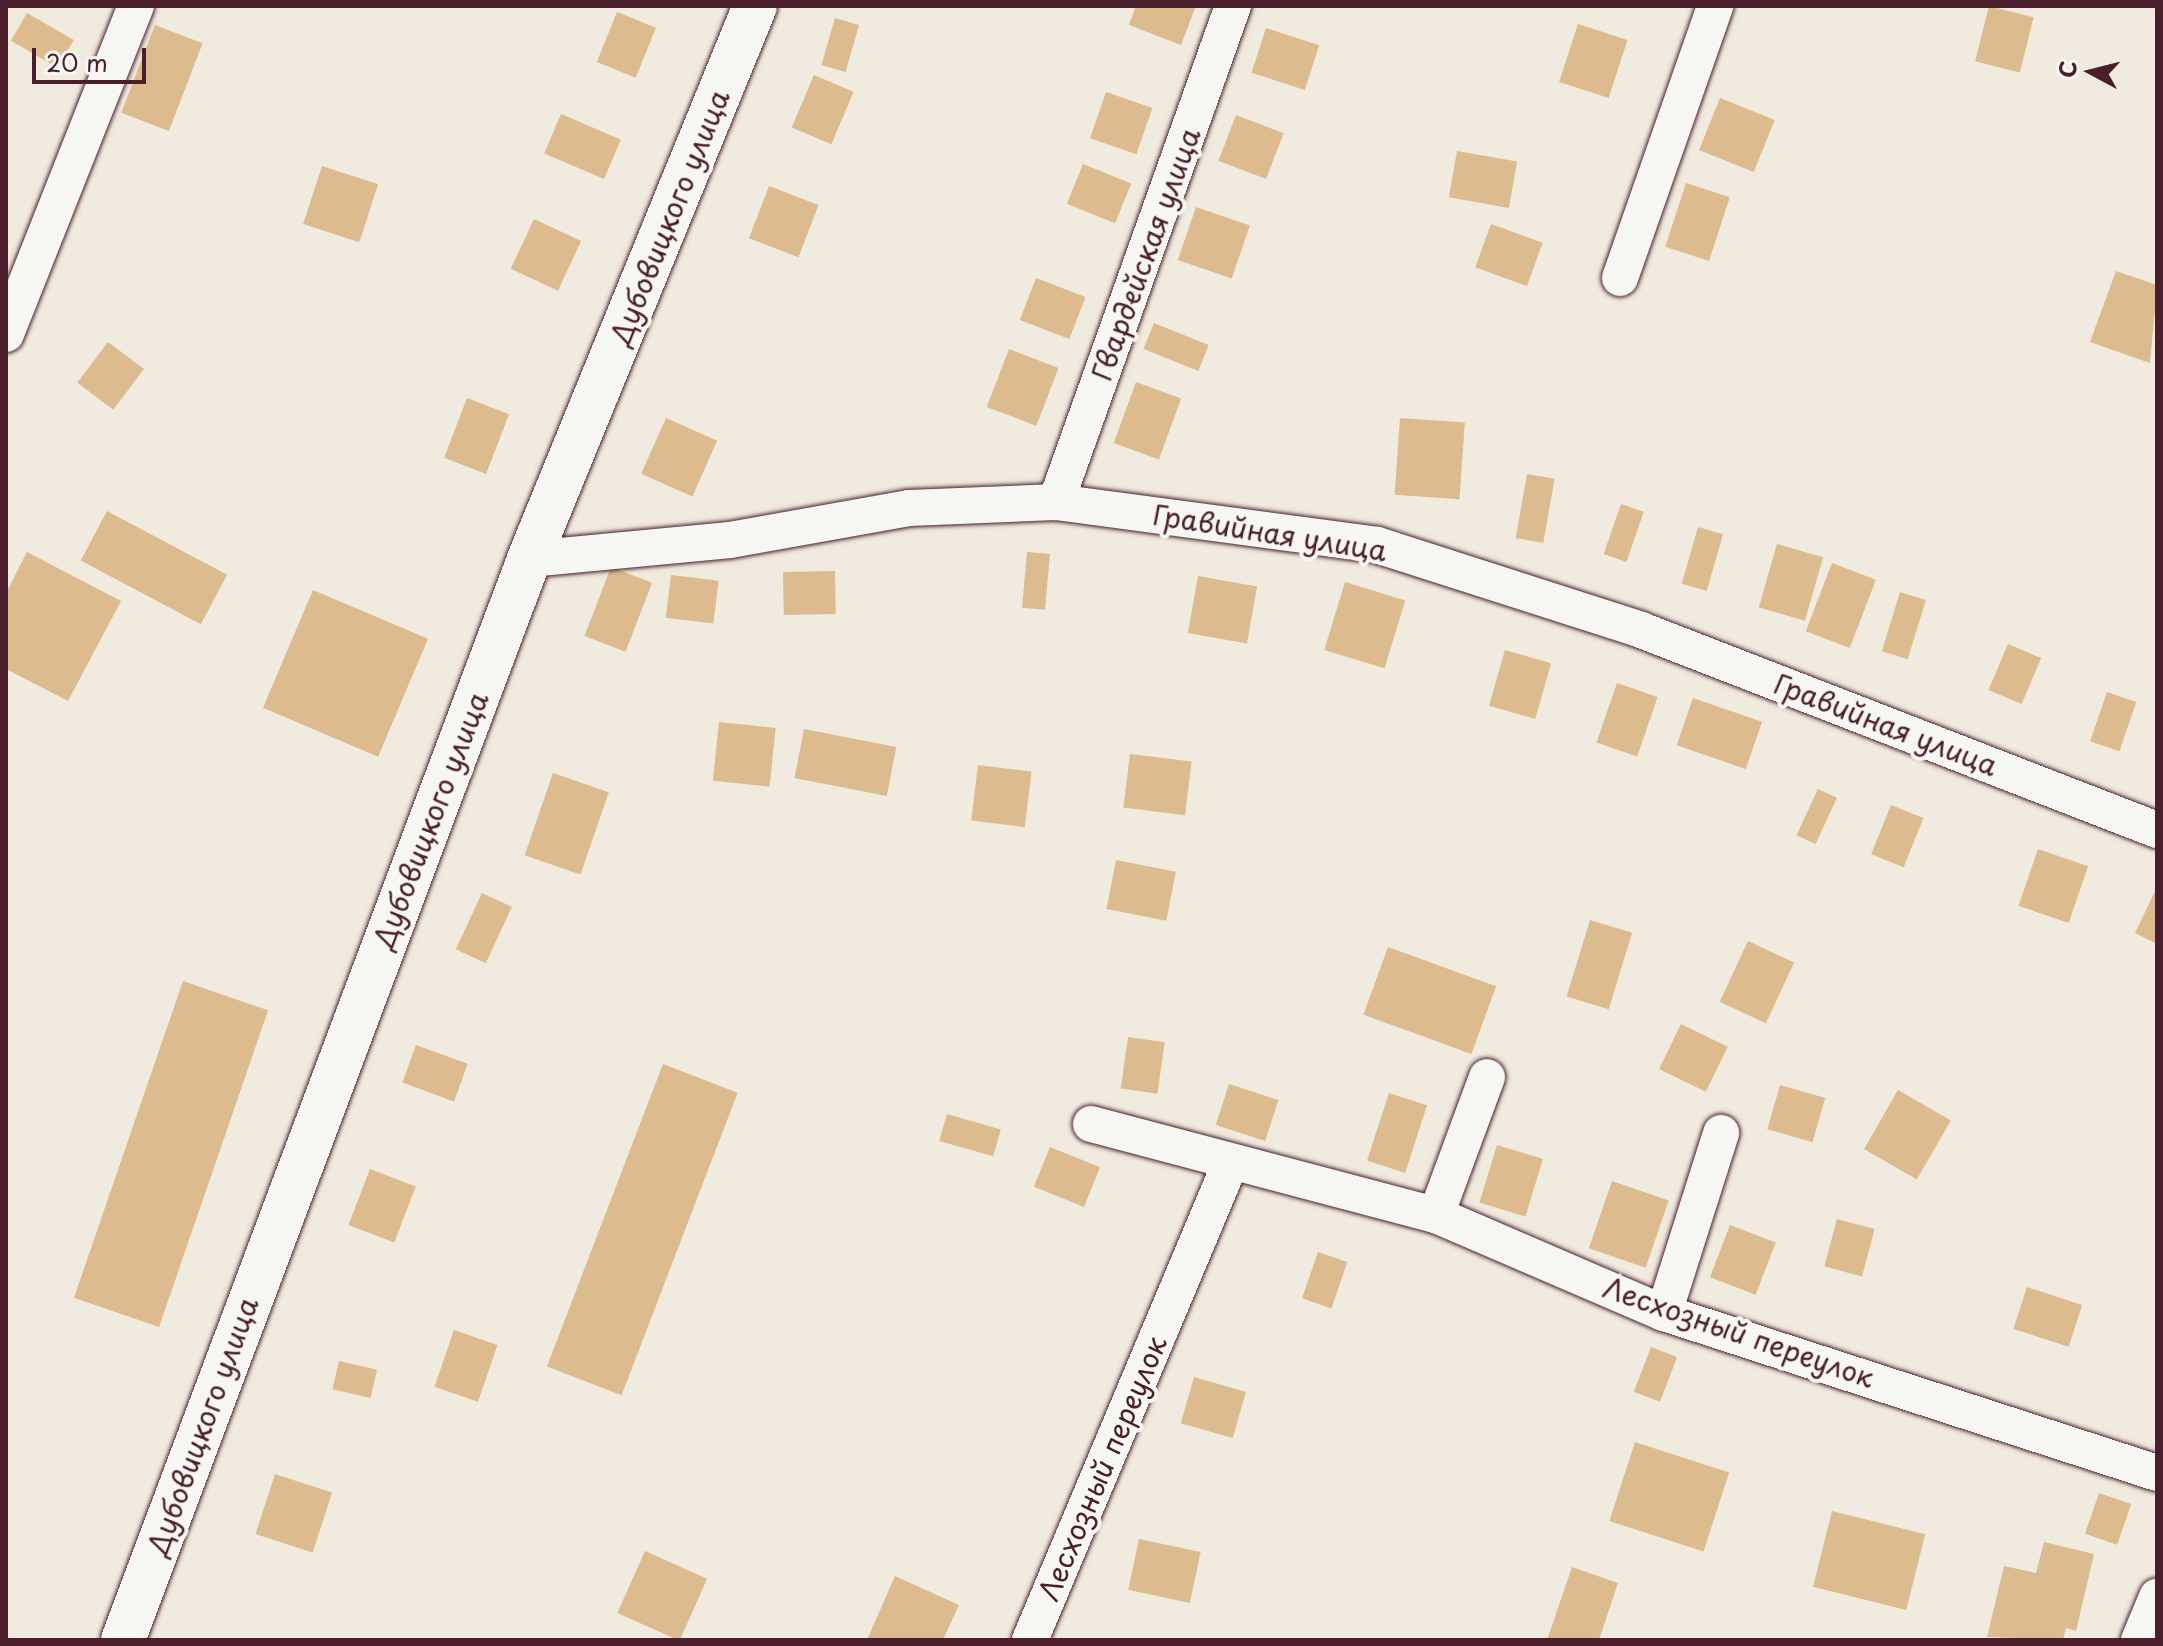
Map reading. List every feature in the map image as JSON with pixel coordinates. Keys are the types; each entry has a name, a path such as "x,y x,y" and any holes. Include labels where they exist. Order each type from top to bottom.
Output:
{"street":[{"path":"6,334 136,6"},
{"name":"Дубовицкого улица","path":"123,1640 529,559 755,6"},
{"name":"Гвардейская улица","path":"1056,502 1233,6"},
{"path":"1620,278 1715,6"},
{"name":"Гравийная улица","path":"529,559 730,540 909,508 1056,502 1377,545 1641,630 2157,830"},
{"path":"1436,1215 1487,1077"},
{"name":"Лесхозный переулок","path":"1091,1124 1230,1164 1436,1215 1664,1313 2157,1473"},
{"path":"1664,1313 1721,1133"},
{"name":"Лесхозный переулок","path":"1030,1640 1230,1164"},
{"path":"2139,1640 2157,1597"}],"building":[{"path":"1136,6 1195,8 1181,45 1129,25"},
{"path":"1989,6 2034,17 2020,72 1975,61"},
{"path":"617,12 656,28 636,78 597,62"},
{"path":"27,13 74,40 58,68 11,41"},
{"path":"835,18 859,25 846,72 821,65"},
{"path":"1578,24 1627,40 1609,98 1559,82"},
{"path":"155,25 203,43 169,131 121,113"},
{"path":"1266,28 1319,45 1305,90 1251,73"},
{"path":"814,75 854,92 831,144 792,127"},
{"path":"1106,92 1152,108 1136,154 1090,138"},
{"path":"1720,98 1775,120 1754,172 1699,150"},
{"path":"561,114 621,139 604,179 544,154"},
{"path":"1236,115 1284,133 1266,179 1218,161"},
{"path":"1457,151 1517,162 1509,208 1449,197"},
{"path":"1083,164 1131,183 1115,223 1067,204"},
{"path":"322,166 378,184 359,242 303,224"},
{"path":"1686,183 1730,197 1709,261 1665,247"},
{"path":"769,186 818,205 798,257 749,238"},
{"path":"1196,207 1250,226 1232,279 1178,260"},
{"path":"534,219 581,241 558,291 511,269"},
{"path":"1491,224 1543,243 1527,286 1475,267"},
{"path":"2116,271 2157,285 2150,363 2090,342"},
{"path":"1036,278 1085,297 1069,339 1020,320"},
{"path":"1154,323 1209,345 1198,371 1144,349"},
{"path":"108,342 144,369 113,410 77,383"},
{"path":"1009,349 1058,368 1036,426 987,407"},
{"path":"1136,382 1181,398 1159,459 1114,443"},
{"path":"467,398 509,414 486,474 444,458"},
{"path":"666,418 717,441 692,497 641,474"},
{"path":"1400,418 1465,423 1459,499 1395,495"},
{"path":"1527,474 1555,479 1543,543 1516,538"},
{"path":"1621,504 1644,512 1626,562 1604,554"},
{"path":"107,511 227,575 201,624 81,560"},
{"path":"1698,527 1723,534 1707,591 1682,584"},
{"path":"1777,544 1823,557 1805,621 1759,607"},
{"path":"27,552 121,601 68,701 6,669 6,593"},
{"path":"1027,552 1050,554 1045,610 1022,608"},
{"path":"1832,563 1876,580 1850,648 1806,631"},
{"path":"611,567 652,583 626,652 584,636"},
{"path":"835,571 836,614 784,615 783,572"},
{"path":"671,575 719,581 713,624 666,618"},
{"path":"1198,576 1257,586 1247,644 1188,633"},
{"path":"1345,582 1405,600 1384,668 1324,650"},
{"path":"313,590 428,639 378,757 263,708"},
{"path":"1900,592 1926,600 1908,659 1882,651"},
{"path":"2008,644 2041,658 2022,704 1988,690"},
{"path":"1505,650 1551,663 1535,719 1489,706"},
{"path":"1617,683 1658,697 1637,757 1596,743"},
{"path":"2107,692 2136,702 2119,751 2090,741"},
{"path":"1693,698 1762,722 1746,769 1677,745"},
{"path":"719,722 776,728 770,787 713,781"},
{"path":"804,729 896,747 887,796 794,778"},
{"path":"1130,754 1192,762 1185,815 1123,808"},
{"path":"978,765 1032,772 1025,827 971,821"},
{"path":"553,773 609,792 580,874 525,855"},
{"path":"1818,789 1837,798 1815,844 1796,835"},
{"path":"1891,805 1923,818 1904,867 1871,854"},
{"path":"2038,849 2088,866 2069,923 2018,906"},
{"path":"1116,860 1176,872 1166,921 1106,909"},
{"path":"2157,887 2157,944 2135,933"},
{"path":"482,893 512,907 486,963 456,949"},
{"path":"1590,920 1632,933 1609,1009 1567,997"},
{"path":"1748,941 1794,963 1766,1023 1720,1002"},
{"path":"1388,947 1496,986 1471,1054 1363,1015"},
{"path":"183,981 268,1010 159,1327 74,1298"},
{"path":"1681,1024 1728,1047 1706,1092 1659,1069"},
{"path":"1128,1037 1165,1042 1157,1094 1121,1088"},
{"path":"416,1045 468,1064 454,1101 402,1083"},
{"path":"663,1064 738,1093 622,1395 547,1366"},
{"path":"1229,1084 1278,1100 1265,1141 1216,1125"},
{"path":"1780,1085 1825,1098 1812,1142 1767,1129"},
{"path":"1898,1090 1951,1120 1917,1179 1864,1149"},
{"path":"1389,1093 1427,1105 1405,1173 1367,1161"},
{"path":"947,1114 1001,1129 993,1156 939,1141"},
{"path":"1497,1145 1543,1159 1525,1216 1479,1202"},
{"path":"1050,1147 1100,1167 1084,1207 1034,1187"},
{"path":"370,1169 416,1187 394,1243 348,1225"},
{"path":"1612,1181 1669,1201 1646,1268 1589,1248"},
{"path":"1837,1219 1875,1229 1862,1276 1824,1266"},
{"path":"1730,1225 1776,1243 1756,1295 1710,1277"},
{"path":"1318,1252 1347,1262 1331,1308 1302,1298"},
{"path":"2027,1287 2082,1305 2069,1347 2013,1329"},
{"path":"454,1330 497,1345 478,1402 434,1387"},
{"path":"1651,1347 1677,1357 1660,1402 1634,1392"},
{"path":"339,1361 377,1370 370,1398 332,1389"},
{"path":"1194,1377 1246,1392 1233,1438 1181,1423"},
{"path":"1635,1442 1729,1473 1704,1552 1609,1521"},
{"path":"275,1474 332,1493 313,1552 256,1534"},
{"path":"2099,1493 2131,1504 2117,1545 2085,1534"},
{"path":"1832,1511 1925,1534 1906,1610 1813,1587"},
{"path":"1139,1539 1201,1552 1190,1603 1128,1590"},
{"path":"2044,1542 2094,1554 2076,1631 2066,1628 2063,1640 1987,1637 2004,1566 2036,1573"},
{"path":"645,1551 707,1579 680,1640 617,1613"},
{"path":"1572,1567 1618,1583 1599,1640 1547,1640"},
{"path":"895,1576 959,1605 943,1640 867,1640"}]}
